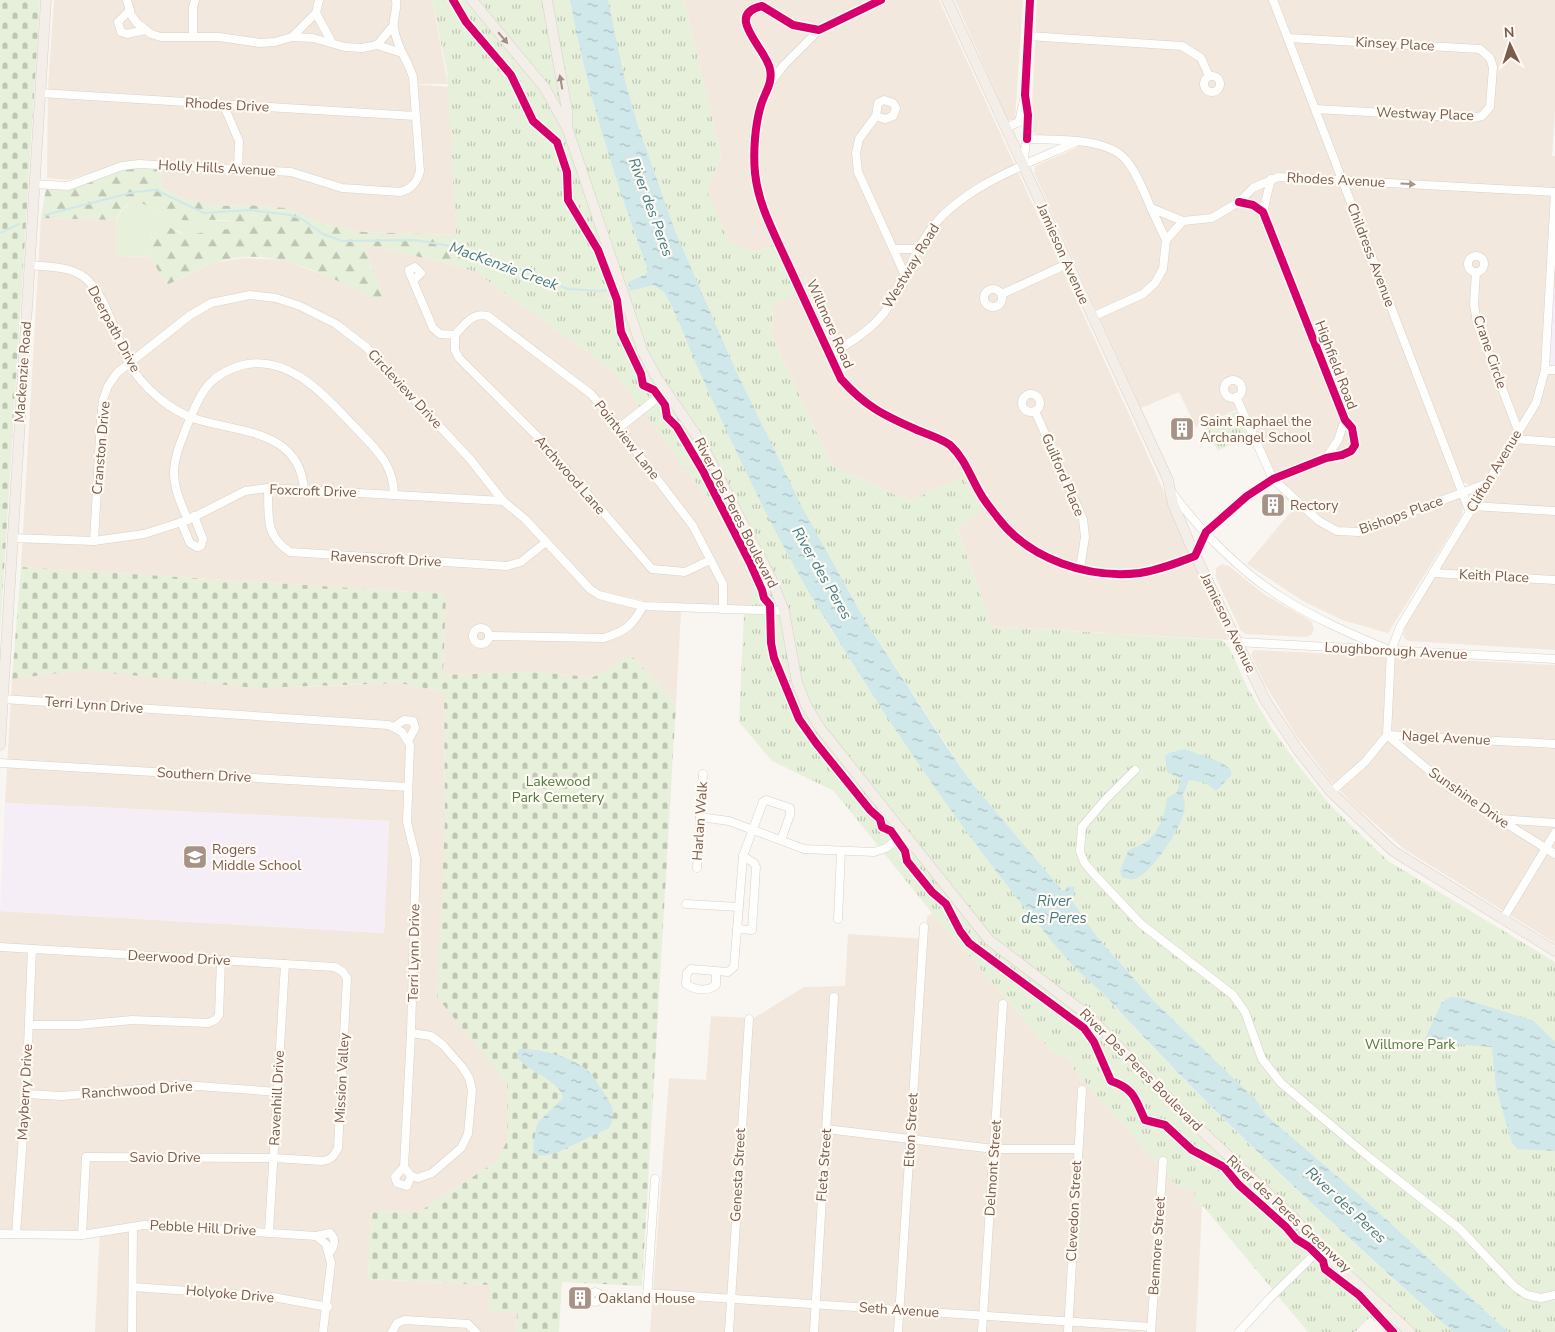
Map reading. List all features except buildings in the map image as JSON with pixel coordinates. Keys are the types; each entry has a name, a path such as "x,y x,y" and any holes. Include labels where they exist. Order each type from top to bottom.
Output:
{"main road":[{"name":"Mackenzie Road","path":"0,745 46,0"},
{"name":"River Des Peres Boulevard","path":"472,0 545,88 568,130 643,352 706,452 771,578 784,611 795,675 810,713 989,940 1089,1016 1170,1101 1288,1212 1321,1248 1410,1332"},
{"name":"River Des Peres Boulevard","path":"547,0 567,110 568,130"},
{"name":"Jamieson Avenue","path":"947,0 1171,491 1173,504 1195,556 1265,700 1298,750 1331,792 1393,852 1555,951"}],"street":[{"path":"127,0 137,23 145,30 161,37 193,36 260,44 292,37 331,41 345,47 362,48 377,45 400,52"},
{"path":"193,36 195,0"},
{"path":"292,37 316,13 319,0"},
{"path":"396,0 397,7 393,26 400,52 409,64 413,77 415,116"},
{"name":"Willmore Road","path":"881,0 819,30 784,65 771,82 761,105 755,146 755,173 762,206 841,379 859,400 884,415 948,444 962,459 980,493 999,520 1024,544 1053,560 1080,569 1111,574 1141,572 1170,566 1195,556"},
{"path":"1006,128 1019,122 1025,95 1030,0"},
{"name":"Childress Avenue","path":"1273,0 1463,492 1471,508"},
{"path":"771,82 770,69 765,54 747,31 745,21 747,14 753,8 762,6 793,25 819,30"},
{"path":"130,10 118,22 120,32 127,34 145,30"},
{"path":"316,13 331,41"},
{"path":"377,45 393,26"},
{"path":"1028,36 1182,46 1201,58 1209,76"},
{"name":"Kinsey Place","path":"1288,38 1480,49 1490,58 1493,67"},
{"name":"Westway Place","path":"1316,109 1472,118 1482,116 1490,107 1493,67"},
{"name":"Rhodes Drive","path":"40,93 224,106 415,116"},
{"path":"1023,167 1028,115 1025,95"},
{"path":"224,106 239,142 238,169"},
{"name":"Holly Hills Avenue","path":"34,184 68,186 122,166 140,164 291,172 342,188 400,192 414,185 420,170 415,116"},
{"path":"876,116 858,139 856,153 858,172 905,274"},
{"path":"1027,139 1107,146 1122,155 1132,168 1166,240 1163,269 1155,283 1143,294 1092,317"},
{"name":"Westway Road","path":"830,355 861,336 884,313 934,225 953,205 979,188 1076,142"},
{"name":"Rhodes Avenue","path":"1183,221 1212,218 1239,202 1253,188 1278,177 1555,192"},
{"path":"1239,202 1252,205 1263,212 1271,179"},
{"name":"Clifton Avenue","path":"1387,735 1391,650 1400,627 1485,484 1536,403 1545,370 1552,285 1555,192"},
{"path":"1151,208 1183,221 1166,240"},
{"name":"Highfield Road","path":"1195,556 1206,532 1247,496 1273,479 1326,458 1351,451 1355,445 1352,428 1345,420 1263,212"},
{"path":"893,249 920,249"},
{"path":"1002,294 1067,264"},
{"name":"Deerpath Drive","path":"29,265 71,270 92,284 129,363 145,384 160,399 191,418 255,432 268,438 282,447 294,459 301,471 304,490"},
{"name":"Crane Circle","path":"1476,272 1474,304 1477,323 1518,430"},
{"path":"414,280 433,328 440,334 455,335"},
{"name":"Circleview Drive","path":"129,363 189,316 211,304 250,295 276,298 300,306 336,324 366,347 470,459 503,501 525,518 590,589 599,595 643,606"},
{"name":"Pointview Lane","path":"455,335 473,316 480,314 488,316 591,394 693,526 723,584 722,609"},
{"name":"Archwood Lane","path":"455,335 455,350 459,358 542,440 652,569 685,572 710,560"},
{"name":"Cranston Drive","path":"94,541 103,400 112,379 129,363"},
{"path":"188,519 174,484 173,469 175,455 201,395 211,382 234,367 250,363 282,367 303,378 324,394 384,460 394,480 394,495"},
{"path":"1545,370 1555,370"},
{"path":"619,428 666,391"},
{"name":"Bishops Place","path":"1236,397 1273,479 1319,521 1348,533 1359,532 1485,484"},
{"name":"Guilford Place","path":"1035,411 1079,506 1083,519 1085,537 1080,569"},
{"name":"Highfield Road","path":"1326,458 1338,440 1345,420"},
{"path":"1513,439 1555,442"},
{"name":"Foxcroft Drive","path":"12,538 94,541 144,534 188,519 245,492 268,488 503,501"},
{"name":"Ravenscroft Drive","path":"268,488 269,524 272,535 280,545 290,552 506,566 521,562 546,542"},
{"path":"1171,491 1206,532 1237,563 1280,597 1340,629 1391,650"},
{"path":"1471,508 1555,511"},
{"name":"Keith Place","path":"1432,573 1555,580"},
{"path":"488,636 604,638 620,632 634,623 643,606 784,611"},
{"name":"Loughborough Avenue","path":"1237,642 1555,659"},
{"name":"Terri Lynn Drive","path":"3,699 394,727 404,720 413,721 415,728 408,741 410,745 407,822 416,859 412,1033 404,1167 395,1177 396,1183 407,1186 411,1176"},
{"path":"394,727 402,732 408,741"},
{"name":"Nagel Avenue","path":"1331,792 1366,762 1387,735 1555,744"},
{"name":"Sunshine Drive","path":"1387,735 1451,789 1555,854"},
{"name":"Southern Drive","path":"0,763 408,787"},
{"path":"1135,770 1104,801 1082,827 1080,851 1084,862 1141,924 1233,995 1245,1012 1262,1059 1281,1083 1370,1158 1460,1229 1515,1287 1527,1295 1541,1298 1555,1295"},
{"name":"Harlan Walk","path":"697,868 703,774"},
{"path":"716,971 728,972 734,968 743,856 763,802 770,800 790,808 791,812 781,840"},
{"path":"700,817 730,821 804,848 874,852 886,848 904,834"},
{"path":"1498,819 1555,823"},
{"path":"1503,919 1555,833"},
{"path":"838,920 841,851"},
{"path":"738,929 752,930 756,867 754,862 743,856"},
{"path":"686,904 739,907"},
{"name":"Elton Street","path":"898,1332 924,927"},
{"name":"Deerwood Drive","path":"0,948 335,966 344,972 348,984"},
{"name":"Mayberry Drive","path":"16,1234 26,1094 32,949"},
{"path":"29,1024 78,1025 132,1020 208,1023 215,1020 219,1015 222,960"},
{"name":"Ravenhill Drive","path":"269,1232 285,964"},
{"name":"Mission Valley","path":"322,1161 329,1160 338,1148 348,984"},
{"name":"Fleta Street","path":"814,1332 834,997"},
{"name":"Delmont Street","path":"982,1332 1003,1004"},
{"name":"Genesta Street","path":"729,1332 749,1019"},
{"path":"404,1167 411,1176 418,1178 432,1173 461,1148 468,1134 472,1090 466,1073 444,1046 431,1036 412,1033"},
{"name":"Ranchwood Drive","path":"26,1094 62,1096 184,1085 278,1092"},
{"name":"Clevedon Street","path":"1068,1332 1082,1090"},
{"path":"826,1129 994,1149 1078,1149"},
{"name":"Savio Drive","path":"82,1234 86,1157 274,1158 322,1161"},
{"name":"Benmore Street","path":"1151,1329 1163,1161"},
{"path":"647,1293 655,1179"},
{"name":"Pebble Hill Drive","path":"0,1234 82,1234 144,1225 316,1236 326,1244 330,1252 331,1263 328,1307 323,1332"},
{"path":"132,1332 133,1227"},
{"path":"1239,1332 1270,1298 1321,1248"},
{"name":"Holyoke Drive","path":"133,1286 273,1297 328,1307"},
{"name":"Seth Avenue","path":"600,1298 647,1299 647,1293 1068,1321 1151,1329"},
{"path":"392,1332 397,1323 405,1320 468,1324 476,1332"}],"shaded area":[{"path":"54,0 432,0 448,84 412,84 448,87 458,235 363,232 320,223 286,208 245,205 223,206 187,200 162,188 162,161 124,162 68,180 47,178 48,88"},
{"path":"684,0 939,0 1145,449 1229,640 988,626 989,618 957,527 981,511 963,477 909,501 832,466 772,336 775,244 755,252 730,243 707,192 721,156"},
{"path":"955,0 1023,0 1015,120 1008,120"},
{"path":"1037,0 1269,0 1463,506 1462,515 1388,633 1342,620 1303,601 1247,564 1294,508 1274,485 1238,409 1196,427 1179,392 1141,408 1034,173 1035,166 1076,148 1077,138 1039,136 1031,131"},
{"path":"1278,0 1555,0 1555,110 1552,156 1555,156 1555,288 1552,288 1555,368 1555,650 1409,641 1405,639 1403,634 1406,623 1487,488 1479,481 1470,485 1461,481"},
{"path":"41,218 116,220 115,256 150,257 167,285 213,263 243,258 283,260 383,296 364,244 458,266 475,272 588,352 616,375 715,508 751,573 751,607 645,601 626,597 617,601 681,611 676,704 634,658 593,677 532,672 443,675 446,594 21,567"},
{"path":"1552,288 1555,288 1555,368 1547,368"},
{"path":"1222,564 1229,566 1265,595 1311,621 1314,629 1311,635 1306,637 1246,634 1241,631 1216,578 1216,568"},
{"path":"1254,650 1555,665 1555,943 1404,849 1355,806 1329,779 1296,735 1264,683 1251,655"},
{"path":"82,670 298,687 400,683 444,692 445,821 492,1061 507,1083 507,1141 497,1161 419,1212 371,1211 368,1279 490,1285 517,1312 516,1332 95,1332 100,1228 73,1232 0,1229 0,911 384,933 389,821 5,803 12,679"},
{"name":"Rogers Middle School","path":"5,803 389,821 384,933 0,911"},
{"path":"932,913 1052,1052 1069,1058 1075,1071 1179,1188 1195,1190 1202,1205 1196,1332 650,1332 669,1078 706,1080 711,1016 754,1018 804,987 845,986 848,934 925,939 927,917"}],"green space":[{"path":"0,0 40,0 0,633"},
{"name":"Willmore Park","path":"432,0 684,0 721,156 707,192 730,243 755,252 775,244 796,294 773,305 772,336 832,466 909,501 963,477 981,511 957,528 989,618 988,626 1222,640 1229,647 1247,687 1272,729 1331,806 1388,861 1555,962 1555,1332 1508,1332 1372,1206 1266,1115 1224,1069 1154,1001 1097,937 1082,917 1073,902 1075,887 1067,886 1065,891 1062,890 971,782 864,619 823,617 875,699 930,780 987,859 1047,935 1153,1048 1236,1132 1365,1253 1453,1332 1387,1332 1370,1317 1355,1332 1308,1332 1202,1205 1194,1205 1195,1190 1179,1188 1075,1071 1069,1058 1052,1052 932,913 834,791 772,761 739,722 744,614 751,614 751,573 715,508 616,375 588,352 475,272 458,266 447,71"},
{"path":"162,168 162,188 187,200 223,206 245,205 286,208 320,223 363,232 458,235 458,266 364,244 383,296 376,300 338,281 297,264 276,259 254,257 233,258 212,264 167,285 150,257 152,228 163,224 186,236 214,230 247,228 238,223 228,221 173,219 144,204 135,202 124,207 116,220 41,218 46,189 70,189 121,170"},
{"path":"132,202 143,202 153,210 212,220 239,222 247,229 214,230 186,236 179,231 152,228 150,257 115,256 115,226 117,219 120,213"},
{"path":"1237,411 1248,436 1218,451 1205,425"},
{"name":"Lakewood Park Cemetery","path":"21,567 446,594 443,675 532,672 593,677 604,672 617,662 634,658 676,704 642,1286 562,1282 559,1332 516,1332 517,1312 488,1311 490,1285 368,1279 371,1211 419,1212 497,1161 507,1141 507,1083 437,997 445,821 444,692 400,683 256,688 82,670 12,679"}],"water":[{"name":"River des Peres","path":"570,0 608,0 625,81 638,126 675,231 735,369 803,509 864,619 971,782 1062,890 1065,891 1067,886 1075,887 1073,902 1097,937 1154,1001 1257,1101 1266,1115 1372,1206 1508,1332 1453,1332 1277,1171 1067,959 1001,878 939,794 853,663 791,561 745,470 664,292 653,285 630,291 628,282 646,274 648,270 603,137 585,69"},
{"path":"1185,749 1222,763 1231,770 1231,776 1216,791 1206,783 1189,780 1183,795 1185,806 1183,815 1175,833 1162,853 1148,870 1140,876 1132,879 1122,877 1120,871 1128,851 1149,840 1157,830 1163,817 1167,798 1177,792 1181,779 1167,772 1165,756 1169,753"},
{"path":"1451,997 1461,998 1534,1021 1555,1042 1555,1151 1517,1149 1512,1143 1496,1088 1492,1047 1428,1042 1425,1039 1442,1002"},
{"path":"519,1049 555,1054 581,1065 588,1071 595,1079 612,1108 613,1119 609,1128 556,1153 539,1156 535,1154 533,1149 539,1121 563,1098 556,1086 529,1068 517,1057"}],"waterway":[{"name":"MacKenzie Creek","path":"45,215 134,192 156,190 204,213 251,210 290,215 302,219 323,234 342,241 415,240 451,246 525,271 568,289 602,291 618,288"},
{"path":"0,233 19,224"}],"cycle path":[{"name":"River des Peres Greenway","path":"453,0 466,22 511,75 533,121 557,142 567,172 568,200 598,250 617,300 621,332 641,374 643,385 654,390 665,405 667,417 677,427 703,471 750,563 764,598 770,605 771,643 774,658 799,719 870,810 880,819 882,827 891,831 905,851 907,861 932,892 946,904 960,931 969,943 1084,1028 1094,1042 1111,1081 1130,1091 1145,1120 1165,1125 1192,1150 1224,1167 1239,1185 1286,1227 1296,1239 1309,1247 1323,1261 1325,1269 1359,1295 1393,1332"},
{"path":"881,0 819,30 793,25 762,6 751,10 746,17 746,24 767,61 771,74 770,83 757,121 755,139 755,173 759,196 772,229 841,379 875,409 950,445 960,456 982,496 998,518 1011,533 1044,555 1062,564 1101,573 1140,573 1175,564 1195,556 1206,532 1247,496 1273,479 1326,458 1342,455 1351,451 1355,445 1352,428 1345,420 1263,212 1253,205 1239,202"},
{"path":"1027,139 1028,115 1025,95 1030,0"}],"place":[{"name":"Saint Raphael the Archangel School","path":"1182,429"},
{"name":"Rectory","path":"1273,505"},
{"name":"Rogers Middle School","path":"195,857"},
{"name":"Oakland House","path":"580,1298"}]}
